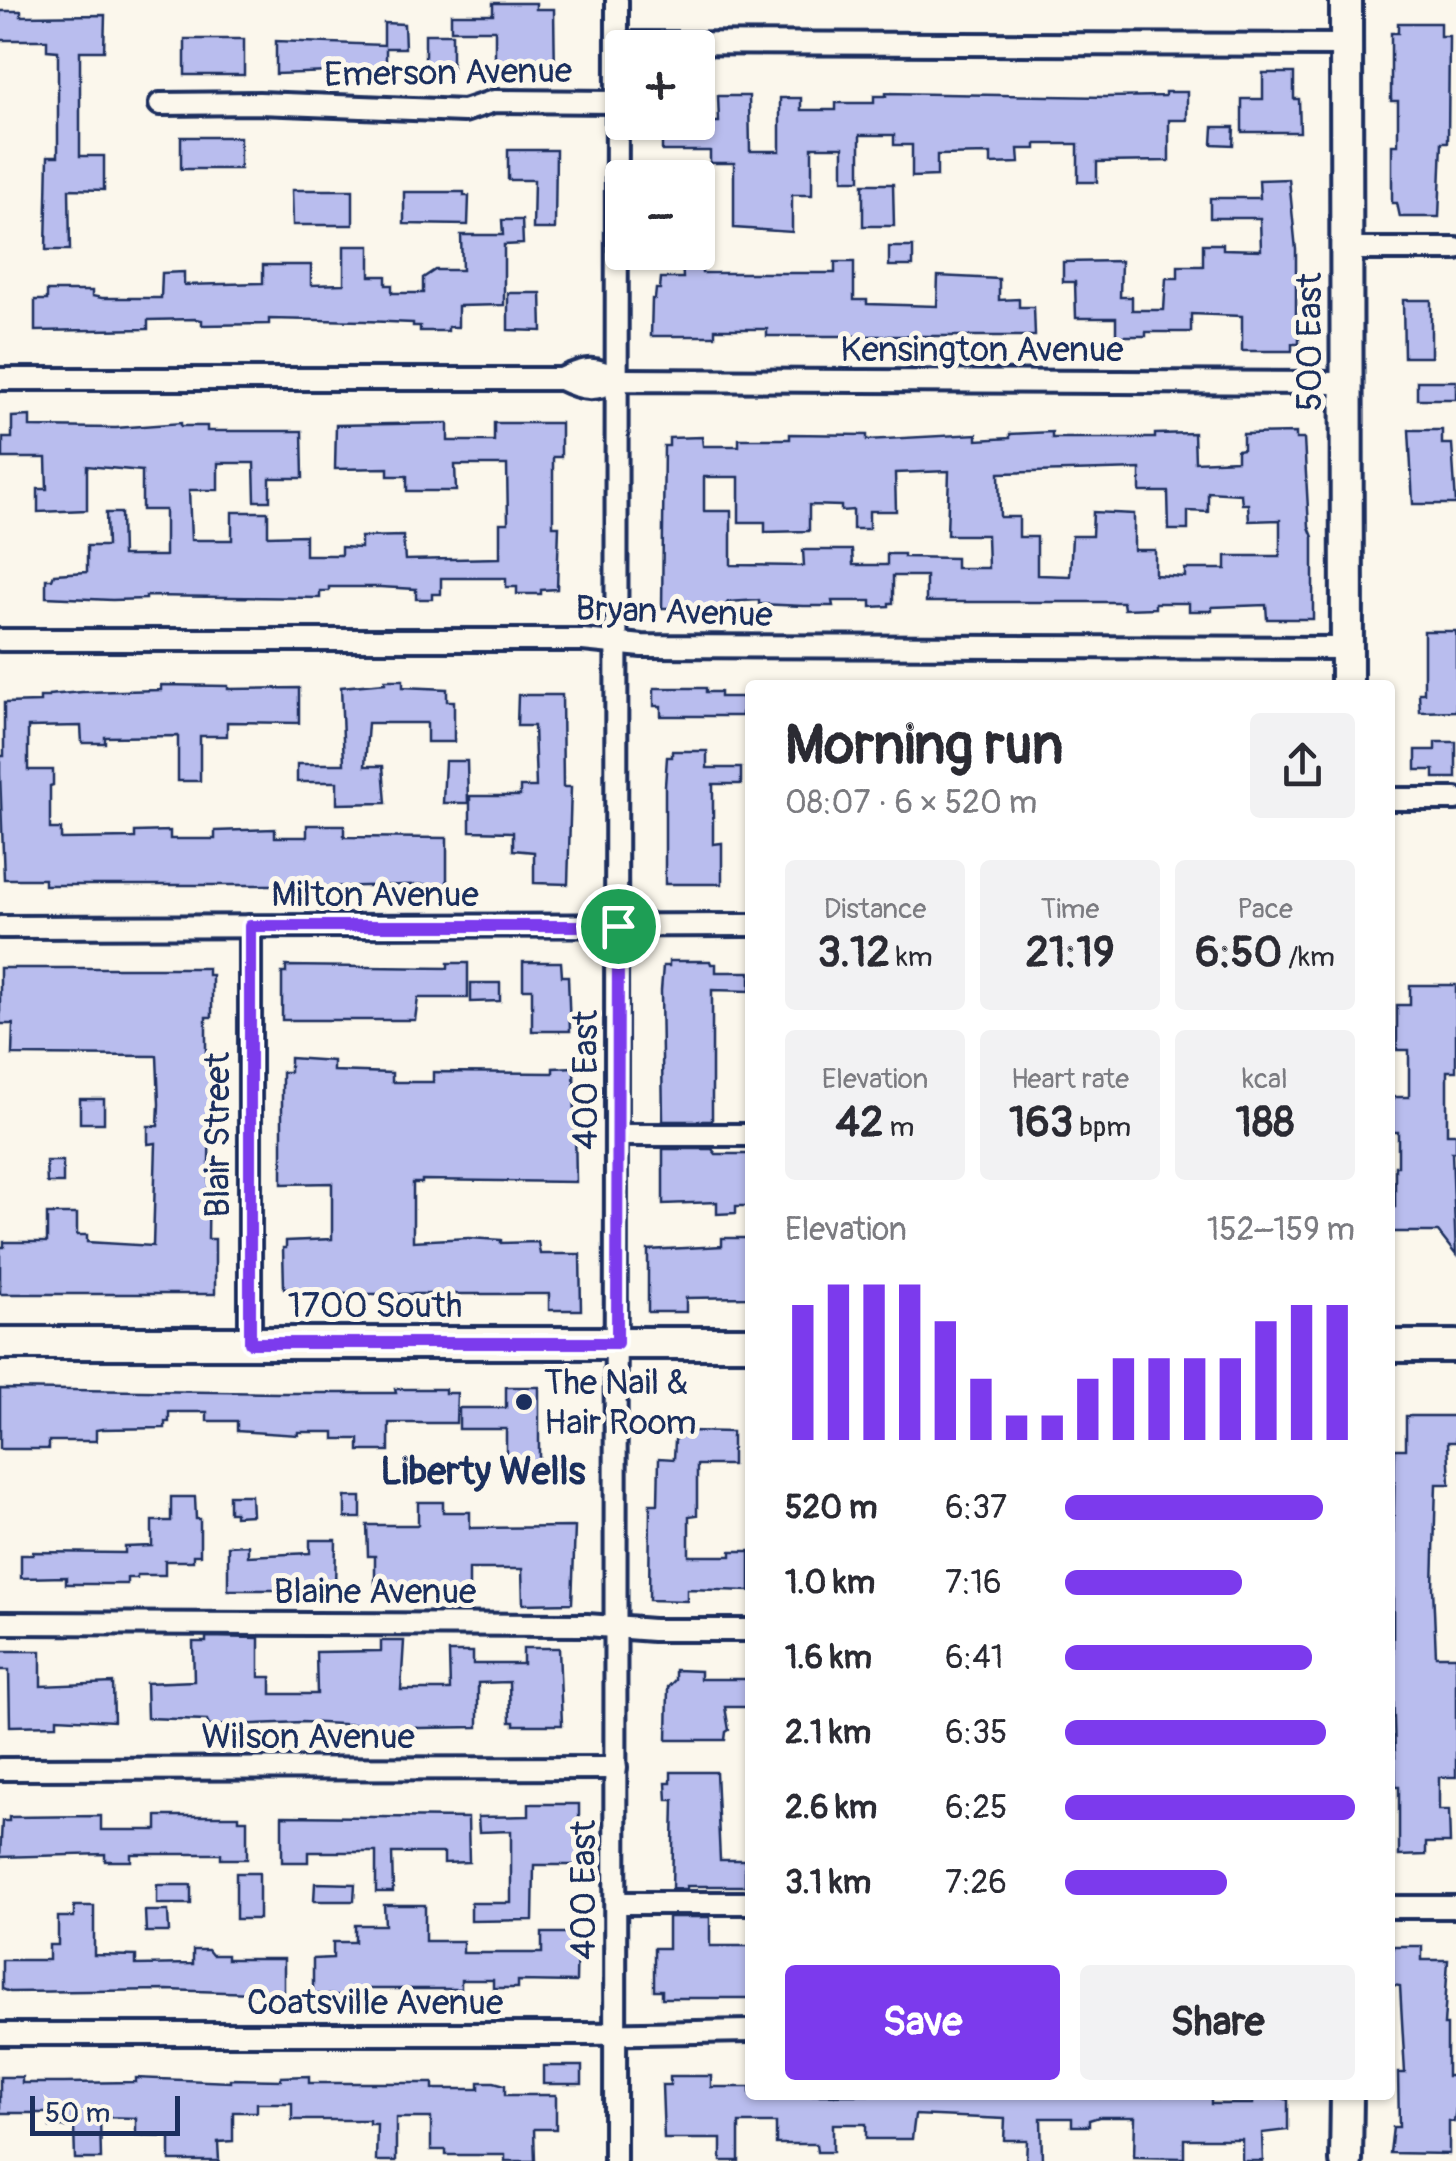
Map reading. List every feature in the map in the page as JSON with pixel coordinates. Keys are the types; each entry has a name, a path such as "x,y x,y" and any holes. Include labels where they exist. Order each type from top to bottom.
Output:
{"street":[{"name":"400 East","path":"617,0 617,30"},
{"name":"500 East","path":"1346,0 1347,680"},
{"name":"Emerson Avenue","path":"715,43 1347,45"},
{"name":"Emerson Avenue","path":"160,104 464,111 494,102 605,102"},
{"name":"400 East","path":"615,2161 616,140"},
{"path":"1347,249 1456,250"},
{"name":"Kensington Avenue","path":"0,380 562,380 583,389 600,389 617,380 1347,383"},
{"name":"Bryan Avenue","path":"0,640 582,640 642,646 1347,648"},
{"path":"1395,798 1456,798"},
{"name":"Blair Street","path":"250,926 250,1343"},
{"name":"Milton Avenue","path":"0,927 745,926"},
{"path":"617,1136 745,1135"},
{"name":"1700 South","path":"0,1343 745,1343"},
{"path":"1395,1346 1456,1346"},
{"name":"Blaine Avenue","path":"0,1623 564,1624 745,1630"},
{"name":"Wilson Avenue","path":"0,1769 616,1768"},
{"path":"616,1903 745,1903"},
{"path":"1395,1907 1456,1907"},
{"name":"Coatsville Avenue","path":"0,2034 745,2031"},
{"path":"1346,2100 1346,2161"}],"building":[{"path":"493,3 536,3 536,9 554,9 555,78 495,78 495,30 451,30 451,14 493,14"},
{"path":"0,11 21,11 21,16 105,15 104,51 80,51 80,156 104,156 104,190 69,189 70,250 46,250 48,156 58,156 58,51 47,50 47,40 0,40"},
{"path":"384,23 404,24 405,48 386,48 386,70 276,74 276,41 384,45"},
{"path":"1398,23 1440,23 1440,36 1449,36 1448,142 1442,142 1439,217 1400,217 1397,203 1392,203 1392,145 1398,145 1398,101 1391,101 1391,33 1398,33"},
{"path":"425,34 452,34 452,70 425,71"},
{"path":"185,39 244,39 244,75 185,75"},
{"path":"1263,73 1294,73 1300,132 1242,132 1242,99 1263,99"},
{"path":"1165,92 1187,92 1187,120 1169,120 1169,161 1097,162 1097,182 1078,182 1078,144 1036,144 1036,149 1018,149 1019,163 991,164 991,154 937,155 937,176 912,177 912,145 894,145 894,135 860,135 860,180 843,180 843,147 812,147 812,195 792,195 792,232 734,228 734,163 715,163 710,160 710,151 662,151 662,140 715,140 718,96 749,96 750,151 780,151 780,98 801,98 801,110 836,110 836,103 874,103 874,96 886,93 1165,96"},
{"path":"1213,127 1234,127 1233,145 1212,144"},
{"path":"181,137 240,137 240,169 181,169"},
{"path":"508,150 556,150 555,229 533,229 534,180 508,180"},
{"path":"1289,179 1299,319 1299,344 1292,344 1292,351 1242,351 1242,316 1191,314 1191,332 1146,332 1146,336 1116,336 1116,318 1076,318 1075,282 1063,282 1063,262 1121,261 1120,297 1132,297 1132,310 1164,310 1166,278 1178,278 1178,266 1203,266 1203,244 1261,250 1260,218 1210,218 1210,198 1260,198 1259,180"},
{"path":"863,184 893,184 894,226 863,226"},
{"path":"292,190 353,190 353,225 293,225"},
{"path":"404,192 464,192 464,196 469,196 468,225 404,224"},
{"path":"502,220 522,220 523,244 504,245 504,305 458,306 458,327 448,327 448,331 420,331 420,326 413,323 269,319 269,324 202,325 202,320 195,319 148,320 148,329 35,331 35,300 47,300 47,291 92,291 92,296 102,298 161,298 162,273 184,272 184,285 263,283 263,265 311,265 311,285 344,284 344,246 370,246 370,276 386,276 392,293 423,293 423,278 435,270 462,270 461,235 503,235"},
{"path":"889,247 913,247 913,266 889,266"},
{"path":"835,262 854,262 854,300 867,300 867,304 937,306 938,276 999,279 999,300 1019,299 1019,307 1034,307 1035,336 767,336 767,329 715,329 715,336 651,336 652,299 656,289 660,289 661,278 683,278 683,270 835,273"},
{"path":"508,293 541,293 542,331 508,330"},
{"path":"1403,300 1431,300 1431,357 1404,357"},
{"path":"1417,381 1456,381 1456,399 1417,399"},
{"path":"30,416 30,427 116,428 181,423 207,426 207,431 302,431 303,478 270,478 270,501 255,501 254,463 218,463 218,490 189,490 191,540 232,540 232,512 268,512 268,536 305,535 305,555 341,555 341,547 361,548 361,537 403,536 405,560 500,558 500,523 508,523 507,465 455,465 456,491 407,491 407,476 388,476 388,468 335,469 336,425 448,423 448,441 494,441 494,423 561,423 561,457 553,457 553,526 559,526 557,589 517,594 517,587 506,587 506,578 441,578 441,594 432,594 432,599 416,599 416,589 380,587 329,587 329,591 320,591 320,598 46,597 46,579 52,579 54,574 87,572 87,546 107,546 106,513 121,513 122,556 165,556 165,510 142,510 142,471 87,466 87,510 38,512 38,489 47,489 46,458 3,458 3,438 12,438 12,417"},
{"path":"1409,430 1442,430 1442,444 1452,444 1456,504 1413,504"},
{"path":"1052,432 1052,438 1155,438 1155,434 1194,433 1195,462 1237,460 1237,450 1243,449 1243,434 1296,433 1296,439 1304,439 1309,527 1313,537 1313,619 1267,619 1266,605 1189,611 1189,603 1155,603 1155,608 1124,609 1123,602 926,602 926,576 893,576 893,603 889,606 871,607 871,601 803,606 759,604 759,600 728,602 723,608 662,608 664,446 669,446 669,438 702,437 703,446 739,446 739,439 790,439 790,434 867,435 867,440 977,434 977,440 1010,438 1010,434","holes":["1140,469 1140,492 1168,492 1169,530 1188,530 1188,511 1208,512 1208,492 1241,494 1242,504 1248,504 1249,521 1280,520 1280,556 1226,556 1226,569 1185,569 1185,577 1155,575 1155,550 1134,550 1134,514 1093,512 1092,536 1072,536 1070,576 1037,575 1037,537 1019,537 1019,517 1000,517 999,473","949,471 947,535 987,535 988,568 956,568 956,558 904,554 887,554 887,565 853,565 852,550 803,550 804,566 731,565 731,511 704,511 704,477 739,477 739,522 765,522 765,532 809,531 809,505 841,506 841,511 853,510 853,529 869,529 869,511 896,511 895,473"]},
{"path":"1424,631 1456,631 1456,711 1420,712 1419,693 1424,693"},
{"path":"403,680 403,687 447,689 447,701 454,701 454,742 427,742 427,723 368,723 365,766 383,766 386,803 337,804 337,782 297,782 297,764 344,764 341,687"},
{"path":"161,685 299,688 299,723 227,722 227,736 200,736 200,781 178,781 178,736 105,737 105,743 82,743 81,726 28,727 28,770 53,770 50,829 61,829 61,839 135,838 135,832 170,831 170,839 215,839 215,831 275,829 275,837 307,837 307,825 344,825 344,837 447,838 447,884 283,888 44,885 44,879 4,879 0,756 4,756 4,703 40,702 40,697 82,692 161,690"},
{"path":"654,688 706,688 706,692 720,692 720,697 742,697 742,716 661,716 661,706 654,706"},
{"path":"518,695 562,695 563,787 571,787 568,884 534,883 534,852 513,850 513,832 470,831 470,796 520,796 520,787 536,787 534,726 517,726"},
{"path":"1435,742 1456,742 1456,778 1434,778 1434,770 1416,770 1416,750 1435,750"},
{"path":"672,751 707,751 707,768 741,768 741,784 713,784 713,844 722,843 722,884 665,884 665,786 667,757 672,757"},
{"path":"445,761 467,761 468,803 443,803"},
{"path":"669,961 710,961 716,964 716,972 745,972 745,991 712,990 712,1121 663,1121 661,991 663,966 669,966"},
{"path":"523,962 561,962 562,976 568,976 570,1031 532,1031 532,989 523,989"},
{"path":"448,963 468,963 468,998 418,998 415,1020 282,1020 282,973 286,973 286,966 448,968"},
{"path":"0,968 208,968 208,975 212,975 212,1017 206,1017 210,1091 208,1239 215,1239 215,1294 0,1294 0,1247 4,1247 4,1242 47,1242 47,1214 77,1214 77,1235 87,1235 87,1242 153,1246 156,1143 148,1144 148,1126 158,1126 159,1104 157,1056 12,1055 13,1024 0,1024"},
{"path":"471,983 500,983 500,1001 471,1002"},
{"path":"1410,985 1456,985 1456,1071 1447,1071 1447,1134 1456,1134 1456,1152 1452,1152 1456,1255 1438,1232 1395,1232 1395,1097 1409,1097 1409,1050 1397,1050 1397,1005 1410,1005"},
{"path":"290,1058 333,1061 333,1071 392,1073 392,1082 433,1082 433,1072 553,1073 553,1068 574,1067 576,1182 413,1183 413,1241 469,1238 501,1243 538,1242 540,1254 580,1254 581,1310 549,1310 549,1294 288,1294 288,1288 284,1288 286,1241 332,1239 332,1183 282,1184 282,1072 290,1072"},
{"path":"80,1099 104,1099 104,1123 80,1123"},
{"path":"663,1149 745,1154 745,1206 736,1206 736,1213 717,1214 717,1202 663,1204"},
{"path":"46,1161 63,1161 63,1183 47,1183"},
{"path":"722,1238 745,1238 745,1297 686,1298 686,1312 648,1312 648,1250 722,1246"},
{"path":"506,1387 539,1387 539,1461 578,1461 578,1479 506,1479 506,1429 459,1429 459,1408 506,1408"},
{"path":"0,1389 396,1393 395,1389 445,1389 445,1393 457,1393 456,1423 389,1423 389,1451 359,1451 359,1439 334,1439 334,1432 298,1435 237,1431 237,1421 207,1421 207,1412 169,1412 165,1428 102,1429 96,1430 96,1441 49,1441 49,1449 0,1449"},
{"path":"1406,1416 1456,1416 1456,1442 1448,1442 1450,1484 1436,1484 1433,1587 1436,1656 1456,1656 1456,1777 1439,1777 1439,1810 1449,1810 1450,1843 1426,1843 1426,1855 1399,1856 1395,1449 1406,1449"},
{"path":"689,1431 732,1432 732,1465 697,1465 697,1515 689,1516 689,1556 731,1556 731,1551 745,1551 745,1591 687,1589 687,1601 649,1600 650,1504 658,1504 659,1458 674,1459 675,1440"},
{"path":"229,1495 251,1495 252,1515 235,1516 235,1512 229,1512"},
{"path":"171,1497 195,1497 196,1519 200,1519 200,1555 193,1555 193,1561 165,1561 165,1575 137,1575 127,1578 127,1584 66,1584 66,1577 21,1578 21,1555 33,1552 125,1553 125,1547 152,1546 152,1521 171,1521"},
{"path":"345,1497 361,1497 361,1518 345,1518"},
{"path":"418,1502 443,1502 443,1512 470,1512 470,1528 575,1527 572,1603 523,1604 522,1569 469,1569 469,1594 462,1596 375,1591 375,1556 368,1556 367,1525 418,1525"},
{"path":"310,1540 336,1540 335,1590 228,1590 228,1546 248,1545 248,1556 310,1553"},
{"path":"206,1637 259,1638 259,1677 271,1677 271,1694 317,1694 316,1652 381,1651 381,1641 404,1641 401,1690 450,1690 449,1652 473,1652 473,1664 523,1664 523,1648 559,1648 562,1725 510,1722 509,1682 478,1683 478,1727 302,1722 209,1726 207,1720 147,1718 146,1683 194,1681 193,1642 206,1642"},
{"path":"0,1651 41,1651 41,1686 113,1683 114,1721 57,1718 57,1725 10,1726 9,1670 0,1670"},
{"path":"675,1670 700,1671 700,1679 745,1679 745,1707 725,1707 729,1730 725,1740 667,1740 668,1687 675,1680"},
{"path":"671,1772 716,1772 720,1860 745,1860 745,1886 672,1889 674,1800 667,1800 666,1783 671,1783"},
{"path":"529,1804 579,1804 579,1865 534,1865 533,1920 471,1921 471,1903 511,1903 511,1831 479,1832 478,1817 529,1816"},
{"path":"101,1816 101,1830 157,1830 157,1816 239,1816 239,1820 247,1820 247,1859 221,1859 221,1854 131,1854 131,1861 105,1861 105,1854 0,1857 2,1821 9,1821 9,1817"},
{"path":"282,1816 468,1818 469,1862 444,1863 444,1853 392,1853 393,1892 376,1892 376,1852 308,1852 308,1862 282,1862"},
{"path":"236,1873 259,1873 259,1919 236,1919"},
{"path":"315,1883 355,1884 354,1901 314,1901"},
{"path":"157,1885 191,1885 191,1904 157,1904"},
{"path":"384,1905 425,1905 425,1941 463,1941 463,1953 542,1953 542,1933 577,1933 576,1982 518,1981 518,1988 493,1988 493,1980 461,1980 461,1989 366,1989 366,1997 313,1994 313,1959 333,1958 333,1942 355,1942 355,1925 385,1925"},
{"path":"74,1906 94,1906 94,1955 136,1956 136,1965 193,1964 193,1950 227,1955 227,1959 284,1959 284,1994 2,1989 2,1960 49,1960 49,1945 58,1945 58,1917 74,1917"},
{"path":"145,1911 168,1911 169,1932 146,1932"},
{"path":"668,1917 710,1917 710,1946 745,1946 745,1998 662,1998 662,1990 654,1990 654,1948 668,1948"},
{"path":"1395,1946 1422,1946 1422,1960 1448,1960 1444,2025 1447,2076 1456,2076 1449,2154 1390,2153 1393,2127 1399,2127 1398,2073 1405,2073 1400,1986 1395,1985"},
{"path":"543,2066 582,2066 582,2084 543,2084"},
{"path":"309,2076 309,2083 433,2083 433,2089 479,2089 479,2082 494,2082 505,2085 505,2095 556,2095 556,2129 534,2129 535,2161 505,2161 505,2155 446,2155 446,2150 431,2150 431,2118 396,2118 396,2161 376,2161 377,2124 369,2124 369,2120 292,2120 292,2103 257,2103 257,2112 233,2112 233,2141 218,2142 219,2161 170,2161 170,2137 136,2136 136,2118 100,2117 101,2159 75,2159 74,2127 50,2127 50,2113 0,2113 0,2077 22,2077 22,2083 64,2083 136,2082 136,2078 230,2082"},
{"path":"670,2076 711,2076 711,2087 745,2087 745,2100 1211,2100 1211,2104 1253,2104 1253,2100 1288,2100 1288,2130 1262,2133 1263,2161 1242,2161 1242,2139 1184,2139 1184,2158 1134,2157 1135,2117 1099,2117 1089,2120 1089,2126 1072,2126 1072,2118 1041,2118 1042,2161 1026,2161 1027,2140 1004,2140 1005,2119 915,2115 912,2139 866,2139 866,2124 833,2124 833,2152 817,2152 816,2144 776,2144 776,2123 739,2123 739,2161 721,2161 721,2139 664,2139 662,2085 670,2085"}],"place":[{"name":"The Nail & Hair Room","path":"524,1402"}],"district":[{"name":"Liberty Wells","path":"483,1471"}],"route":[{"path":"250,926 618,926 617,1343 250,1343 250,926"}]}
